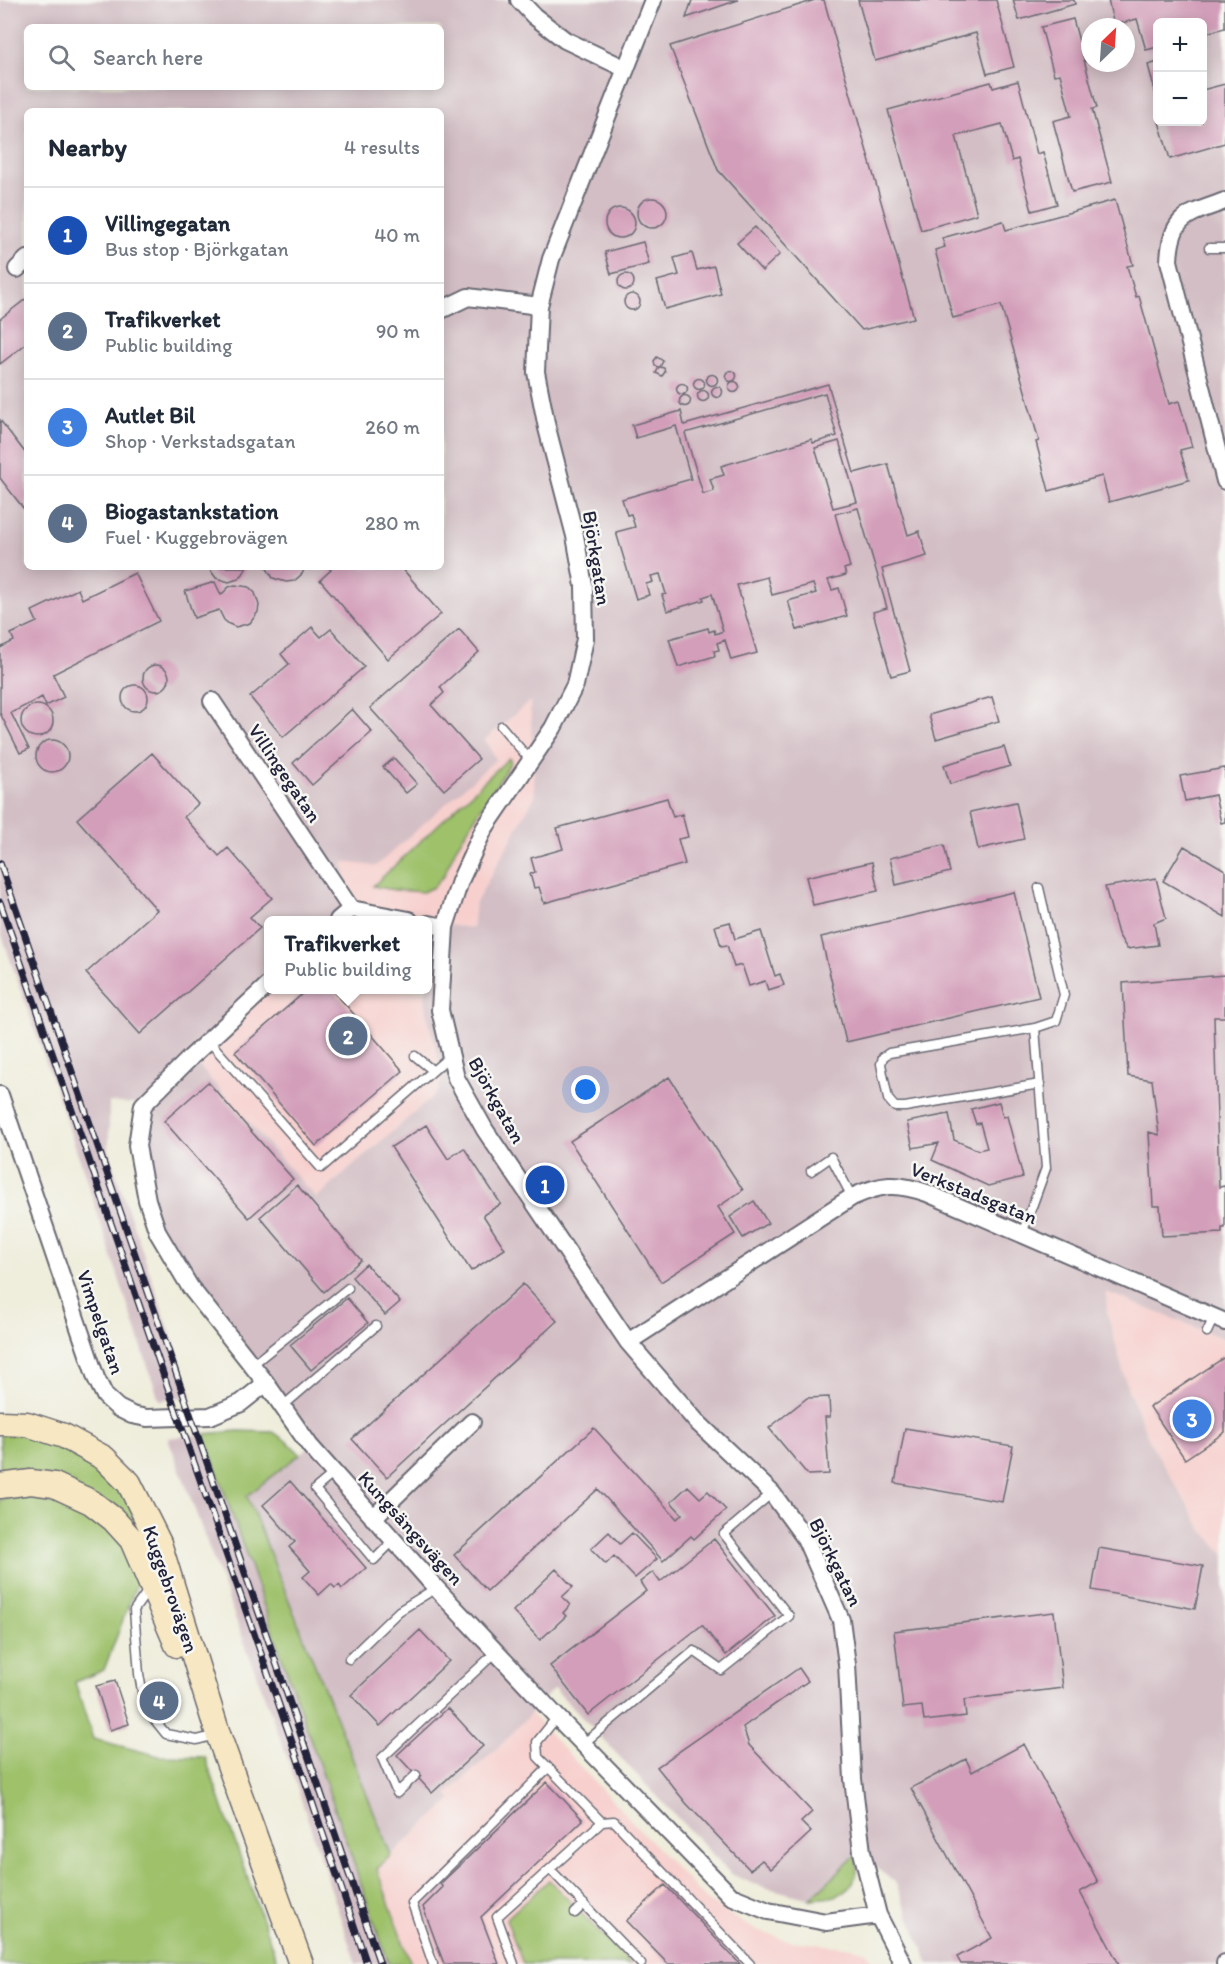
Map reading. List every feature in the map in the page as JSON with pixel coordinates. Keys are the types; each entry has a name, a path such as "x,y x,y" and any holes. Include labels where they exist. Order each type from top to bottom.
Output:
{"main road":[{"name":"Kuggebrovägen","path":"0,1423 27,1424 64,1436 104,1458 129,1483 159,1542 218,1734 301,1964"},
{"name":"Kuggebrovägen","path":"0,1486 31,1482 54,1485 91,1502 113,1519 132,1540 218,1734"}],"street":[{"path":"519,0 534,16 565,40 626,69"},
{"name":"Björkgatan","path":"653,0 551,259 538,306 536,372 547,428 575,536 584,586 585,639 575,685 553,728 484,829 460,881 445,927 440,1010 456,1078 485,1130 628,1342 696,1421 772,1493 805,1538 841,1620 853,1779 862,1852 878,1915"},
{"path":"1225,201 1186,215 1173,230 1169,261 1225,481"},
{"path":"444,309 468,297 538,306"},
{"name":"Villingegatan","path":"212,701 344,915"},
{"path":"432,925 445,927"},
{"name":"Kungsängsvägen","path":"264,989 144,1105 137,1146 147,1200 158,1233 190,1287 266,1383 310,1446 436,1588 557,1718 730,1896 768,1911 826,1922 878,1915"},
{"name":"Vimpelgatan","path":"0,1095 4,1119 96,1378 105,1396 118,1408 132,1415 147,1418 210,1416 241,1403 266,1383"},
{"name":"Verkstadsgatan","path":"628,1342 852,1197 885,1185 899,1185 927,1193 1022,1234 1216,1324"},
{"path":"374,1518 472,1422"},
{"path":"878,1915 903,1964"}],"lane":[{"path":"1209,248 1225,248"},
{"path":"501,726 530,760"},
{"path":"1039,888 1064,995 1056,1021 1035,1028 889,1053 883,1057 881,1064 888,1099 895,1107 1040,1084"},
{"path":"1022,1234 1046,1168 1035,1028"},
{"path":"208,1041 321,1168 450,1056"},
{"path":"415,1056 432,1070"},
{"path":"811,1171 831,1157 852,1197"},
{"path":"252,1365 348,1288"},
{"path":"283,1406 376,1326"},
{"path":"334,1473 315,1489 374,1560 394,1540"},
{"path":"583,1744 694,1651 721,1670 789,1617 724,1534 772,1493"},
{"path":"151,1587 134,1610 144,1708 166,1734 197,1740 218,1734"},
{"path":"349,1659 399,1611 436,1588"},
{"path":"416,1775 397,1793 382,1758 496,1652"},
{"path":"557,1718 537,1742 537,1757 602,1822"},
{"path":"433,1964 412,1903 548,1768"},
{"path":"514,1964 496,1917 602,1822 614,1821 750,1964"},
{"path":"550,1869 642,1964"},
{"path":"575,1913 584,1904"}],"shaded area":[{"path":"0,0 1225,0 1225,1339 1106,1292 1107,1313 1128,1389 1150,1442 1202,1529 1225,1555 1225,1964 929,1964 895,1882 857,1854 810,1899 753,1884 731,1874 554,1688 504,1742 447,1794 452,1800 391,1855 247,1495 310,1446 190,1287 147,1200 143,1105 109,1102 109,1154 192,1396 159,1400 81,1163 0,930"},
{"path":"530,700 536,796 475,904 472,928 432,923 432,916 343,916 351,909 343,862 496,759 485,741"},
{"path":"264,993 426,994 425,1006 442,1074 439,1091 316,1198 191,1057"},
{"path":"1106,1291 1225,1339 1225,1555 1202,1529 1150,1442 1128,1389 1107,1313"},
{"path":"204,1434 265,1602 390,1964 356,1964 285,1751 168,1438"},
{"path":"530,1713 706,1900 757,1931 791,1941 853,1948 867,1952 874,1964 630,1964 549,1880 506,1919 523,1964 411,1964 377,1868 452,1800 447,1794 504,1742"}],"green space":[{"path":"509,758 511,762 457,846 444,875 434,887 423,892 373,886"},
{"path":"238,1431 273,1432 300,1454 247,1496 391,1855 377,1869 411,1964 389,1964 204,1434"},
{"path":"28,1434 87,1456 128,1499 147,1531 136,1538 24,1472 0,1472 0,1435"},
{"path":"21,1497 70,1506 93,1516 112,1531 140,1575 104,1670 75,1682 93,1739 159,1756 205,1757 278,1964 0,1964 0,1499"},
{"path":"857,1854 856,1876 847,1890 836,1896 810,1899"},
{"path":"549,1880 630,1964 523,1964 506,1919"}],"building":[{"path":"692,0 738,0 686,18"},
{"path":"815,0 824,0 914,318 862,330 718,170 670,46"},
{"path":"858,0 996,0 1014,67 987,74 976,33 875,61"},
{"path":"1013,0 1074,0 1075,4 1019,20"},
{"path":"1108,0 1225,0 1225,28 1207,33 1207,18 1153,18 1153,48 1146,50 1137,19 1112,18"},
{"path":"1073,19 1081,49 1081,72 1087,72 1097,108 1092,109 1112,182 1072,192 1053,121 1071,116 1060,74 1054,75 1041,27"},
{"path":"1153,64 1153,84 1148,65"},
{"path":"1018,81 1037,154 1043,152 1057,204 1032,211 1018,159 1012,161 1002,124 956,136 977,214 921,230 888,110 991,82 993,88"},
{"path":"1225,84 1225,143 1170,159 1160,126 1207,126 1207,89"},
{"path":"652,198 663,202 667,213 663,224 652,228 641,224 637,213 641,202"},
{"path":"1115,200 1133,265 1127,266 1136,297 1139,296 1169,404 1179,401 1192,447 1180,450 1189,480 1109,502 1102,476 1049,491 1036,442 1039,441 1001,305 953,318 935,250 945,247 942,238 1003,221 1006,230"},
{"path":"620,208 631,212 635,223 631,234 620,238 609,234 605,223 609,212"},
{"path":"755,227 780,254 762,271 737,243"},
{"path":"643,242 649,264 611,274 605,252"},
{"path":"692,253 697,270 714,266 721,294 665,309 657,281 679,275 674,258"},
{"path":"623,274 629,274 634,282 632,288 623,290 618,285 618,279"},
{"path":"629,294 635,294 640,302 638,308 629,310 624,305 624,299"},
{"path":"24,300 24,345 0,364 0,319"},
{"path":"657,357 663,361 660,367 664,368 665,372 662,376 656,373 659,367 655,366 654,361"},
{"path":"731,370 737,376 731,382 725,376"},
{"path":"712,374 718,380 712,386 706,380"},
{"path":"699,378 705,384 699,390 693,384"},
{"path":"734,381 740,387 734,393 728,387"},
{"path":"682,383 688,389 682,395 676,389"},
{"path":"828,384 854,473 888,464 908,535 919,531 927,556 882,569 910,671 891,676 873,612 887,608 858,508 835,514 850,567 844,569 846,575 828,580 832,590 839,588 847,616 797,630 788,601 816,593 813,584 772,595 767,577 737,585 757,653 731,660 725,640 717,643 719,650 714,651 715,656 678,667 669,639 708,628 709,632 714,630 715,634 723,631 712,594 703,597 704,600 667,611 662,595 666,594 660,574 651,576 653,582 646,584 649,595 636,599 616,532 635,527 631,514 627,515 622,499 691,479 676,426 636,438 632,425 681,411 684,425","holes":["825,393 837,436 813,443 812,439 721,466 724,475 710,479 714,491 703,494 685,433","839,441 857,502 833,508 815,448"]},
{"path":"717,386 723,392 717,398 711,392"},
{"path":"703,390 709,396 703,402 697,396"},
{"path":"685,395 691,401 685,407 679,401"},
{"path":"0,420 24,451 24,509 0,478"},
{"path":"210,570 245,570 238,579 229,582 216,578"},
{"path":"268,570 304,570 294,581 286,582 273,578"},
{"path":"331,570 404,570 441,614 388,659 320,580"},
{"path":"135,573 159,621 53,674 64,697 46,706 42,697 11,713 29,749 20,753 0,713 0,648 14,641 11,634 37,622 32,611 78,589 82,599"},
{"path":"215,582 221,595 229,587 235,585 249,587 255,593 259,605 258,612 250,623 236,627 224,620 219,610 194,618 185,591"},
{"path":"312,627 321,637 331,629 364,667 283,737 250,697 289,664 281,654"},
{"path":"459,629 479,652 440,687 444,693 431,705 479,759 444,790 370,708"},
{"path":"156,665 165,669 169,678 165,687 156,691 147,687 143,678 147,669"},
{"path":"135,685 145,688 148,698 145,708 135,711 125,708 122,698 125,688"},
{"path":"992,697 999,721 936,739 929,715"},
{"path":"37,705 48,710 53,721 48,732 37,737 26,732 21,721 26,710"},
{"path":"352,709 372,732 312,785 293,763"},
{"path":"52,740 64,744 68,756 64,768 52,772 40,768 36,756 40,744"},
{"path":"1004,747 1010,766 950,784 944,765"},
{"path":"152,753 198,804 184,817 219,856 228,848 272,898 250,917 260,928 140,1034 86,973 157,910 77,819"},
{"path":"394,758 417,784 406,793 383,767"},
{"path":"1225,768 1225,822 1221,823 1215,795 1185,801 1180,776"},
{"path":"667,798 673,817 682,814 688,837 678,839 685,864 544,903 539,887 534,888 530,874 535,872 531,858 563,849 557,828"},
{"path":"1016,802 1024,839 978,849 970,812"},
{"path":"944,845 950,872 896,885 890,858"},
{"path":"1184,846 1225,870 1225,917 1163,881"},
{"path":"872,862 878,891 813,905 806,877"},
{"path":"1156,878 1166,918 1154,923 1158,945 1127,949 1118,934 1105,887"},
{"path":"1014,892 1039,997 846,1042 821,937"},
{"path":"730,922 735,939 761,931 775,976 780,974 784,985 768,990 765,981 749,986 742,965 734,967 727,945 721,946 715,926"},
{"path":"1225,975 1225,1017 1214,1017 1219,1187 1225,1186 1225,1228 1222,1228 1222,1233 1162,1236 1160,1206 1153,1206 1149,1132 1159,1135 1152,1080 1128,1076 1123,983"},
{"path":"302,994 336,994 403,1071 316,1146 235,1052"},
{"path":"669,1077 743,1190 718,1207 735,1234 661,1282 570,1141"},
{"path":"208,1082 293,1179 249,1218 164,1121"},
{"path":"999,1102 1003,1117 1007,1116 1023,1177 988,1186 932,1160 939,1143 913,1148 907,1122 949,1114 954,1140 978,1150 987,1148 980,1123 976,1124 971,1109"},
{"path":"426,1125 448,1159 464,1148 501,1204 483,1215 505,1249 471,1271 391,1147"},
{"path":"297,1185 361,1260 324,1292 260,1217"},
{"path":"754,1201 768,1223 743,1238 730,1217"},
{"path":"366,1264 400,1302 385,1315 352,1277"},
{"path":"523,1284 557,1321 387,1477 352,1439"},
{"path":"347,1298 368,1323 311,1370 290,1345"},
{"path":"1225,1357 1225,1432 1185,1459 1150,1407"},
{"path":"829,1397 830,1417 825,1417 829,1474 808,1475 769,1428 807,1398"},
{"path":"594,1428 677,1519 682,1514 671,1502 688,1486 700,1498 708,1491 726,1510 694,1539 691,1536 663,1561 598,1489 487,1591 454,1555"},
{"path":"905,1428 1013,1446 1002,1502 895,1483"},
{"path":"290,1481 366,1568 342,1589 339,1585 335,1588 331,1584 319,1595 303,1577 310,1571 289,1547 295,1542 263,1505"},
{"path":"609,1532 620,1544 632,1533 657,1559 635,1578 614,1556 606,1564 591,1549"},
{"path":"714,1539 775,1616 726,1655 702,1625 588,1715 550,1666 646,1591 640,1582 653,1572 660,1582"},
{"path":"1099,1548 1203,1566 1195,1609 1092,1590"},
{"path":"556,1569 573,1587 562,1597 570,1605 563,1613 566,1616 540,1640 513,1611"},
{"path":"1054,1612 1063,1688 964,1700 966,1716 924,1721 922,1706 903,1708 894,1631"},
{"path":"420,1630 449,1661 380,1726 351,1695"},
{"path":"799,1668 808,1681 743,1727 749,1745 812,1812 801,1822 811,1832 771,1869 762,1860 750,1870 686,1803 657,1767"},
{"path":"115,1681 129,1724 110,1730 96,1686"},
{"path":"158,1690 166,1710 160,1712 152,1693"},
{"path":"448,1708 483,1746 432,1793 397,1755"},
{"path":"1024,1744 1098,1882 1080,1892 1119,1964 961,1964 957,1957 992,1938 911,1788 966,1759 972,1772"},
{"path":"547,1782 583,1820 481,1917 499,1964 444,1964 423,1907 443,1887 440,1884"},
{"path":"665,1885 740,1964 668,1964 626,1921"}],"railway":[{"path":"0,863 380,1964"},
{"path":"0,902 367,1964"}],"place":[{"name":"Trafikverket","path":"348,1036"},
{"name":"Villingegatan","path":"545,1185"},
{"name":"Autlet Bil","path":"1192,1419"},
{"name":"Biogastankstation","path":"159,1701"}]}
